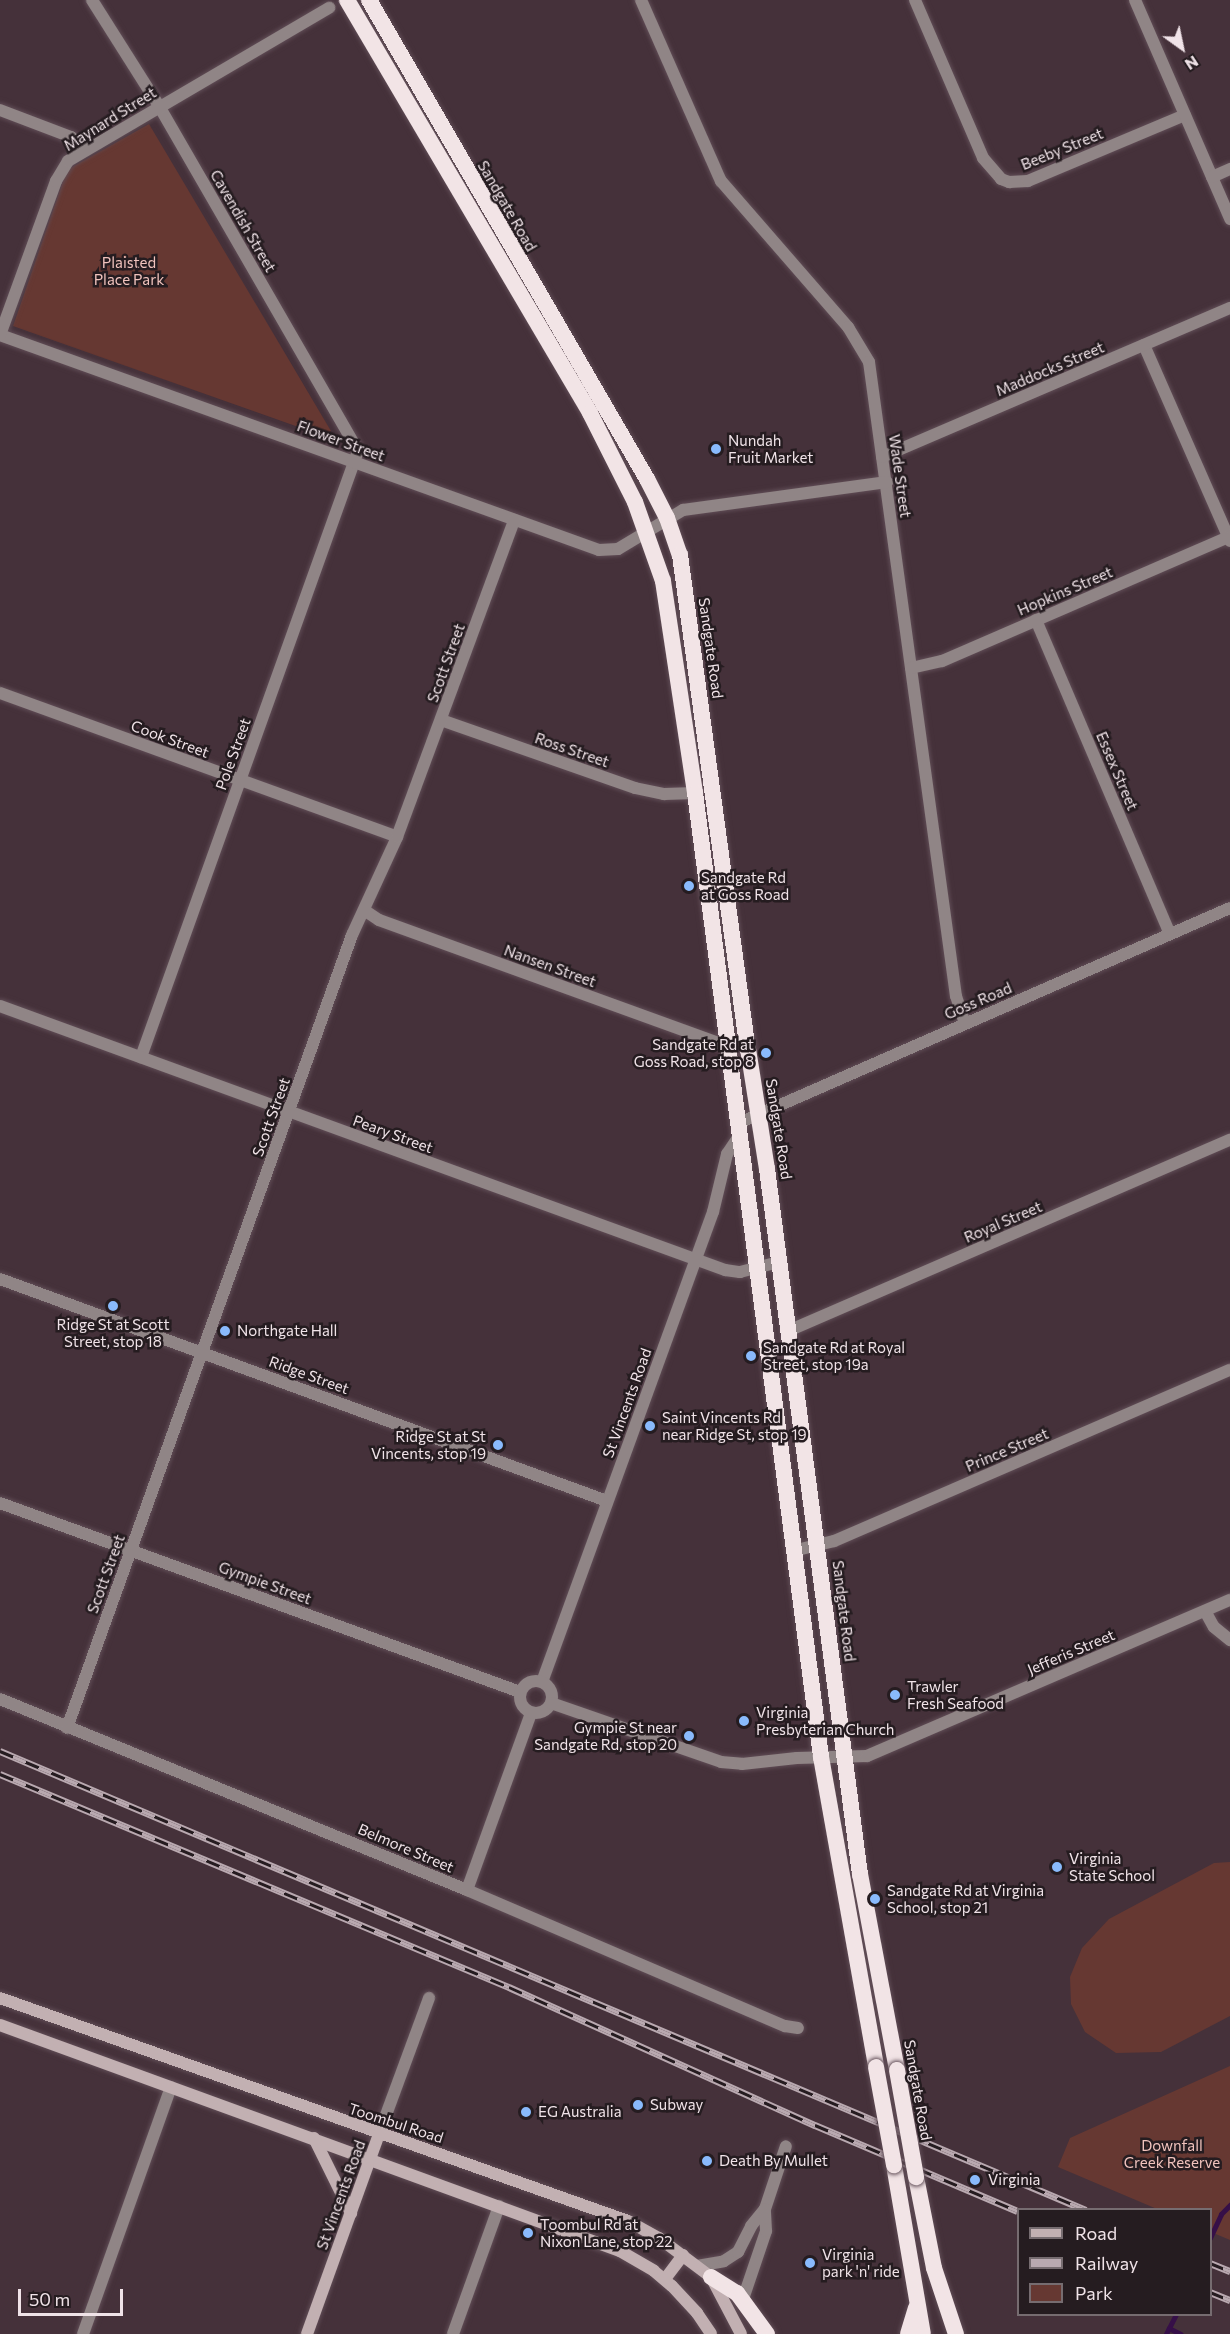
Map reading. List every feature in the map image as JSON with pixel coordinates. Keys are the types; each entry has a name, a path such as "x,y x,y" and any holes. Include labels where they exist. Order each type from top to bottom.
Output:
{"highway":[{"path":"348,0 590,413 620,469 647,531 668,604 758,1269 820,1757 923,2334"},
{"name":"Sandgate Road","path":"369,0 667,518 680,555 779,1262 862,1884 932,2260 953,2331"},
{"path":"711,2277 743,2299 767,2334"},
{"path":"908,2334 917,2304"}],"main road":[{"name":"Toombul Road","path":"0,1998 379,2134 614,2215 645,2229 711,2277 741,2334"},
{"path":"0,2025 620,2251 665,2279 689,2302 711,2334"},
{"name":"St Vincents Road","path":"307,2334 379,2134"},
{"path":"314,2138 351,2213"},
{"path":"665,2279 683,2255"}],"street":[{"name":"Cavendish Street","path":"92,0 159,106 355,444 358,452 354,462"},
{"name":"Wade Street","path":"641,0 721,181 848,327 864,350 871,375 956,996 965,1023"},
{"name":"Beeby Street","path":"915,0 983,158 1001,179 1009,182 1028,181 1185,115"},
{"path":"1135,0 1230,219"},
{"name":"Maynard Street","path":"0,335 58,177 68,161 329,8"},
{"path":"0,110 71,137 86,149"},
{"path":"1212,177 1230,169"},
{"name":"Maddocks Street","path":"882,457 1230,308"},
{"name":"Flower Street","path":"0,335 514,520 605,550 618,549 667,518"},
{"path":"1144,345 1229,539"},
{"name":"Pole Street","path":"141,1057 354,462"},
{"path":"667,518 682,510 886,482"},
{"name":"Scott Street","path":"67,1728 288,1113 364,910 397,837 514,520"},
{"name":"Hopkins Street","path":"911,668 942,661 1229,539"},
{"name":"Essex Street","path":"1036,620 1170,934"},
{"name":"Cook Street","path":"0,693 397,837"},
{"name":"Ross Street","path":"441,720 635,788 664,794 695,793"},
{"name":"Goss Road","path":"739,1129 758,1113 1230,908"},
{"name":"Nansen Street","path":"364,910 379,920 728,1046"},
{"name":"Peary Street","path":"0,1006 695,1260 730,1271 758,1269 779,1262"},
{"name":"St Vincents Road","path":"542,1682 713,1212 727,1154 739,1129"},
{"name":"Royal Street","path":"788,1331 1230,1140"},
{"name":"Ridge Street","path":"0,1280 607,1501"},
{"name":"Prince Street","path":"793,1551 817,1546 1230,1370"},
{"name":"Gympie Street","path":"0,1503 520,1692"},
{"name":"Jefferis Street","path":"820,1757 845,1758 872,1754 1230,1600"},
{"path":"1206,1611 1214,1627 1230,1640"},
{"path":"542,1682 549,1688 551,1703 545,1711 531,1713 522,1707 520,1692 526,1684 542,1682"},
{"name":"Belmore Street","path":"0,1699 67,1728 251,1800 785,2026 798,2028"},
{"path":"551,1703 720,1762 742,1764 820,1757"},
{"path":"467,1890 531,1713"},
{"name":"St Vincents Road","path":"379,2134 429,1998"},
{"path":"83,2334 171,2087"},
{"path":"697,2266 724,2261 738,2252 751,2226 765,2209 786,2146"},
{"path":"453,2334 499,2206"},
{"path":"743,2299 766,2231 765,2209"}],"green space":[{"name":"Plaisted Place Park","path":"149,124 331,431 321,435 13,326 67,170"},
{"path":"1230,1862 1230,2016 1161,2052 1116,2053 1085,2032 1071,2004 1070,1977 1082,1948 1109,1919 1214,1863"},
{"name":"Downfall Creek Reserve","path":"1230,2066 1230,2240 1212,2232 1212,2208 1155,2208 1058,2167 1070,2138"}],"waterway":[{"path":"1212,2234 1221,2214 1230,2205"},
{"path":"1166,2334 1175,2316"},
{"path":"1169,2328 1181,2334"}],"railway":[{"path":"0,1751 1081,2208"},
{"path":"0,1774 509,1987 815,2125 1017,2211"},
{"path":"1212,2264 1230,2271"},
{"path":"1212,2293 1230,2300"}],"place":[{"name":"Nundah Fruit Market","path":"716,449"},
{"name":"Sandgate Rd at Goss Road","path":"689,886"},
{"name":"Sandgate Rd at Goss Road, stop 8","path":"766,1053"},
{"name":"Ridge St at Scott Street, stop 18","path":"113,1306"},
{"name":"Northgate Hall","path":"225,1331"},
{"name":"Sandgate Rd at Royal Street, stop 19a","path":"751,1356"},
{"name":"Saint Vincents Rd near Ridge St, stop 19","path":"650,1426"},
{"name":"Ridge St at St Vincents, stop 19","path":"498,1445"},
{"name":"Trawler Fresh Seafood","path":"895,1695"},
{"name":"Virginia Presbyterian Church","path":"744,1721"},
{"name":"Gympie St near Sandgate Rd, stop 20","path":"689,1736"},
{"name":"Virginia State School","path":"1057,1867"},
{"name":"Sandgate Rd at Virginia School, stop 21","path":"875,1899"},
{"name":"Subway","path":"638,2105"},
{"name":"EG Australia","path":"526,2112"},
{"name":"Death By Mullet","path":"707,2161"},
{"name":"Virginia","path":"975,2180"},
{"name":"Toombul Rd at Nixon Lane, stop 22","path":"528,2233"},
{"name":"Virginia park 'n' ride","path":"810,2263"}]}
